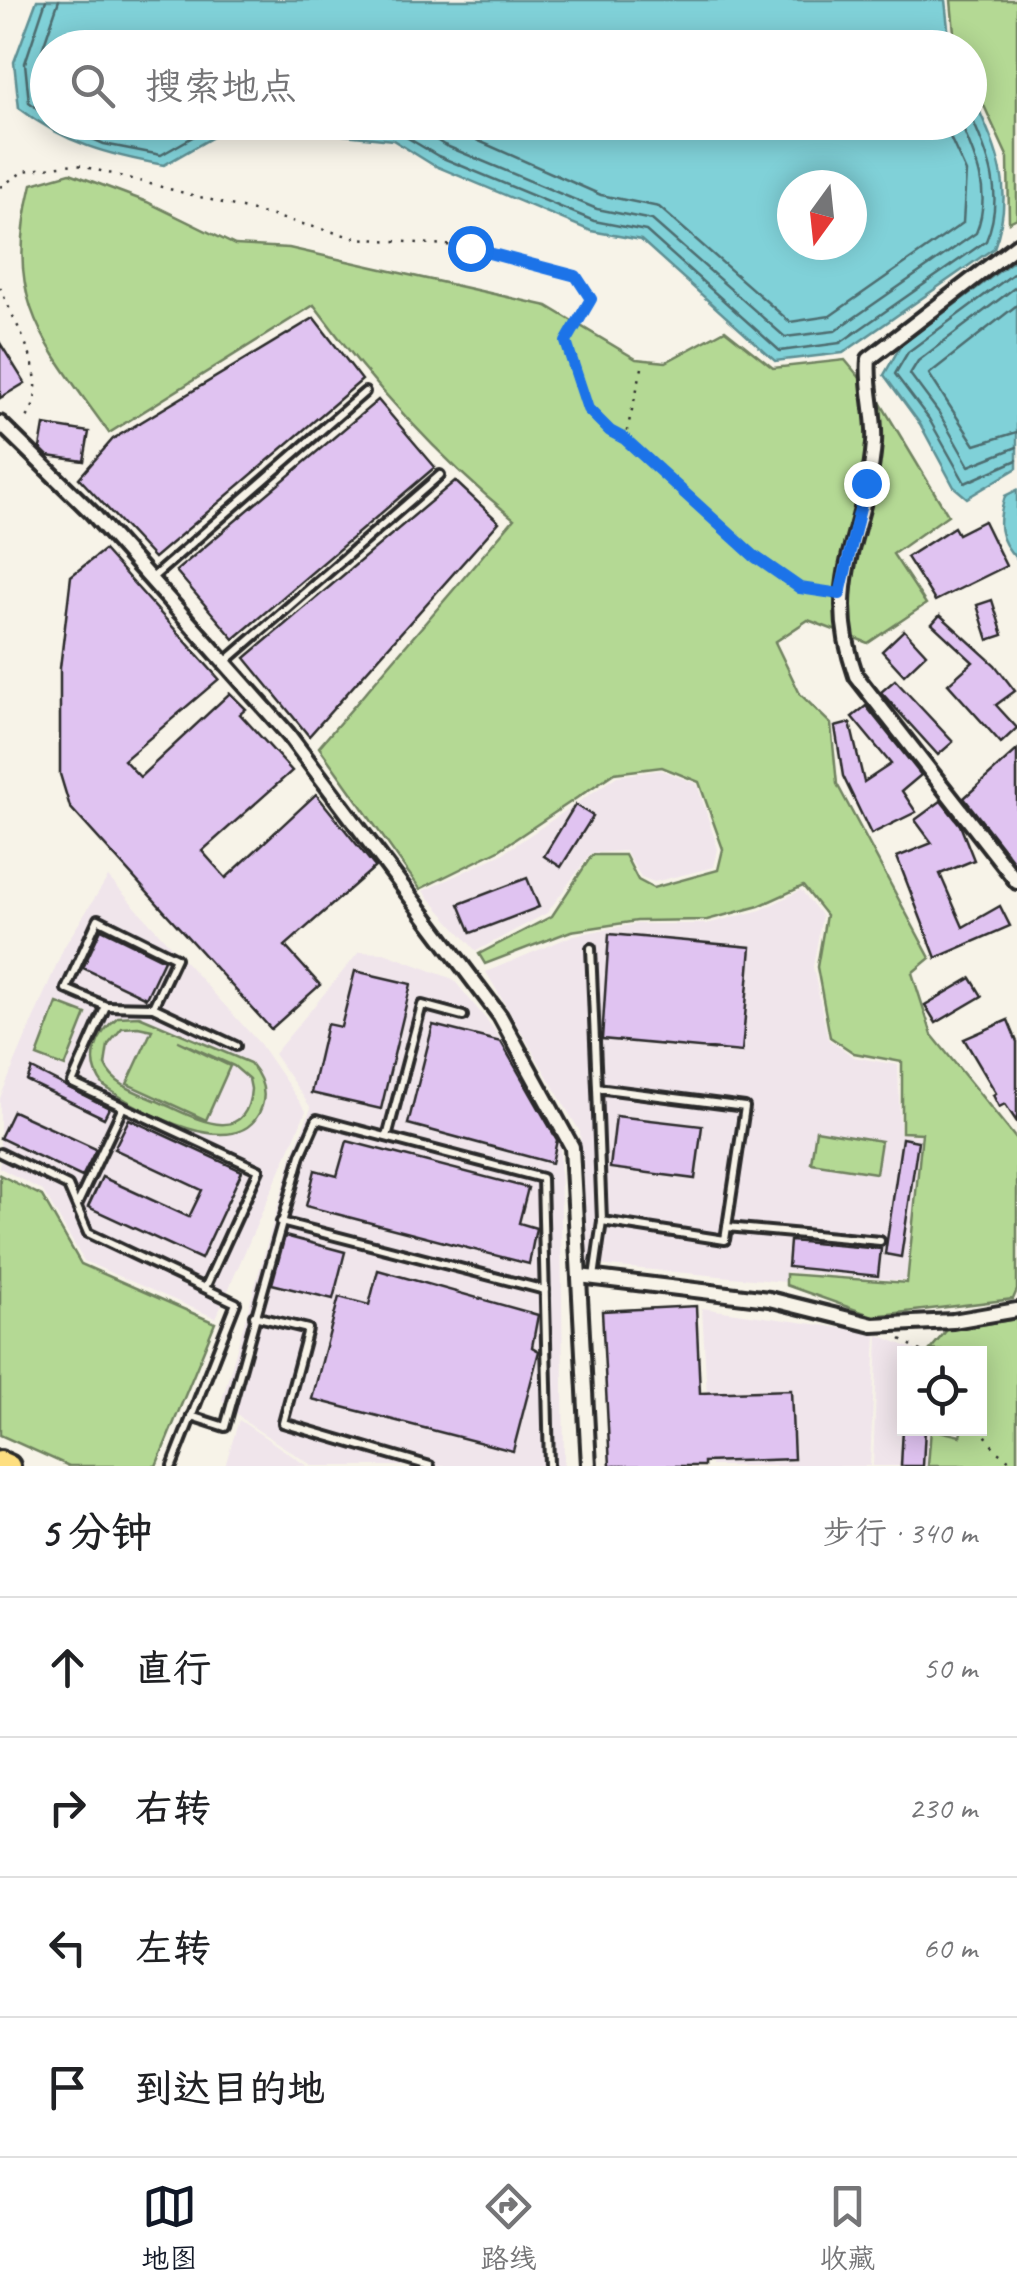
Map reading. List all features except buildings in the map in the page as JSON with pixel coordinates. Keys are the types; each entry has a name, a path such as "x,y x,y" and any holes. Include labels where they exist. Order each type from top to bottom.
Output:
{"main road":[{"path":"0,1462 9,1466"}],"street":[{"path":"1017,244 869,358 866,383 874,440 840,594 844,643 856,676 1017,882"},
{"path":"0,423 150,579 288,734 500,1016 572,1147 586,1277 589,1466"},
{"path":"586,1277 768,1299 873,1325 952,1321 1017,1310"}],"lane":[{"path":"150,579 365,392"},
{"path":"224,662 440,475"},
{"path":"153,1007 176,958 98,919 66,989 106,1006 153,1007 236,1046"},
{"path":"586,1277 602,1222 591,948"},
{"path":"387,1137 422,1005 463,1016"},
{"path":"106,1006 72,1083 259,1170 204,1288"},
{"path":"597,1088 746,1108 725,1240 602,1222"},
{"path":"76,1206 123,1106"},
{"path":"191,1416 225,1427 281,1222 317,1119 542,1178 549,1466"},
{"path":"0,1153 68,1186 88,1233 236,1303 172,1466"},
{"path":"281,1222 544,1290"},
{"path":"727,1226 880,1241"},
{"path":"254,1316 308,1329 283,1423 430,1466"}],"path":[{"path":"0,187 24,171 74,164 356,238 470,248 576,276 591,299 566,342 570,364 588,409 754,556 800,588 840,594"},
{"path":"0,287 40,383 31,414 12,435"},
{"path":"625,439 642,368"},
{"path":"873,1325 911,1346"},
{"path":"986,1436 996,1451 1016,1466"}],"shaded area":[{"path":"661,770 697,784 718,849 714,867 654,882 641,877 625,851 591,853 547,913 476,951 423,891 502,854 617,776"},
{"path":"108,877 260,1044 306,1111 216,1318 84,1261 43,1191 0,1168 0,1098 64,947"},
{"path":"801,890 822,916 813,967 828,1039 854,1057 898,1065 900,1133 920,1135 906,1281 786,1272 786,1282 586,1264 580,1132 486,972 574,935 637,924 707,924 761,910"},
{"path":"359,952 384,953 453,979 494,1029 560,1136 564,1466 313,1466 247,1423 222,1400 293,1154 311,1108 274,1054"},
{"path":"702,1308 876,1333 870,1466 711,1466"},
{"path":"878,1335 906,1346 897,1346 897,1436 929,1436 927,1466 873,1466"},
{"path":"239,1420 263,1436 307,1466 225,1466"}],"green space":[{"path":"951,0 1017,0 1017,218 1009,222 1008,158 987,112 987,30 954,30"},
{"path":"70,173 147,202 235,245 289,248 547,306 636,359 666,362 725,330 773,368 845,360 880,402 948,515 893,554 926,604 868,643 808,620 775,642 800,694 831,724 837,784 930,958 912,973 932,1035 1017,1140 1017,1290 1013,1299 873,1316 786,1285 786,1274 907,1283 922,1133 902,1132 902,1062 854,1053 830,1037 817,967 826,915 803,886 759,906 707,920 637,921 571,931 485,964 479,954 552,916 592,855 625,855 638,880 653,888 718,870 723,849 699,782 662,767 614,773 499,850 420,889 319,747 514,519 407,418 314,305 109,433 48,345 26,290 24,225 32,184"},
{"path":"57,1003 86,1014 65,1067 37,1056"},
{"path":"139,1016 250,1063 264,1094 251,1124 233,1133 188,1128 139,1108 104,1086 95,1068 95,1049 103,1032 118,1017","holes":["122,1028 152,1030 127,1084 206,1120 230,1066 178,1041 234,1066 249,1079 247,1107 240,1118 230,1123 204,1121 115,1079 105,1065 108,1045"]},
{"path":"816,1130 881,1141 876,1173 811,1163"},
{"path":"0,1175 42,1196 81,1264 215,1323 156,1466 69,1466 0,1435"},
{"path":"1017,1319 1017,1466 928,1466 930,1436 987,1436 987,1346 933,1346 947,1330"}],"water":[{"path":"37,0 945,0 948,30 30,30 30,116 19,108 14,62"},
{"path":"987,128 1003,186 1001,226 994,248 843,353 775,361 641,240 591,231 433,165 393,140 987,140"},
{"path":"73,140 208,140 164,165"},
{"path":"1017,258 1017,468 967,498 954,487 920,424 884,375 901,345"},
{"path":"1017,490 1017,559 1002,537 1000,523 1005,496"}],"route":[{"path":"470,248 576,276 591,299 566,342 570,364 588,409 754,556 800,588 840,594 866,483"}]}
